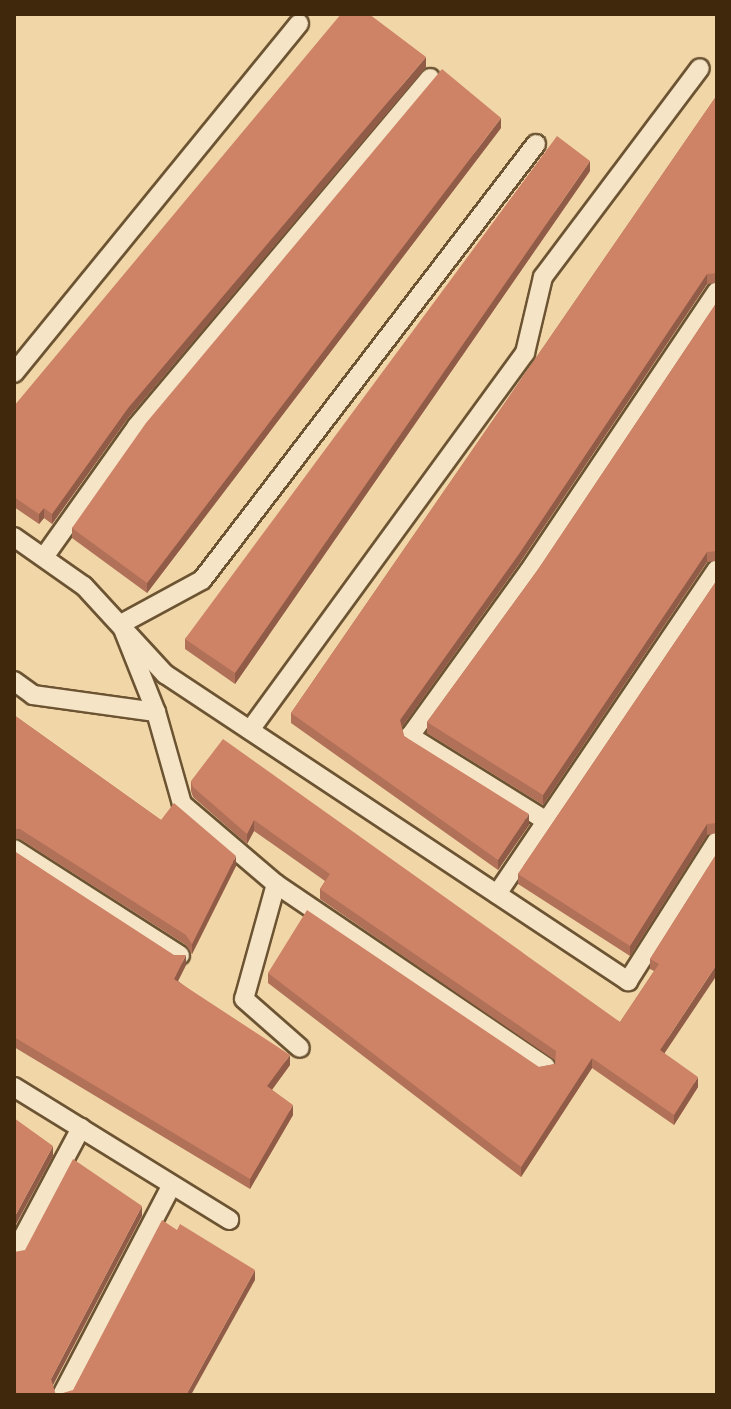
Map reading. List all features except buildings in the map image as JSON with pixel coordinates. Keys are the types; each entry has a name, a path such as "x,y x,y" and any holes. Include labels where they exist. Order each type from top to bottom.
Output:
{"lane":[{"path":"14,373 299,24"},
{"path":"250,730 525,353 543,277 700,68"},
{"path":"44,557 137,426 430,78"},
{"path":"121,624 202,580 536,144"},
{"path":"548,822 410,736 529,571 717,291"},
{"path":"14,537 84,586 165,674 628,981 717,841"},
{"path":"497,894 717,569"},
{"path":"121,624 156,712 182,804 276,884 546,1067"},
{"path":"14,681 33,695 156,712"},
{"path":"14,849 180,955"},
{"path":"276,884 244,999 300,1048"},
{"path":"14,1087 229,1220"},
{"path":"14,1254 81,1128"},
{"path":"62,1395 172,1185"}]}
